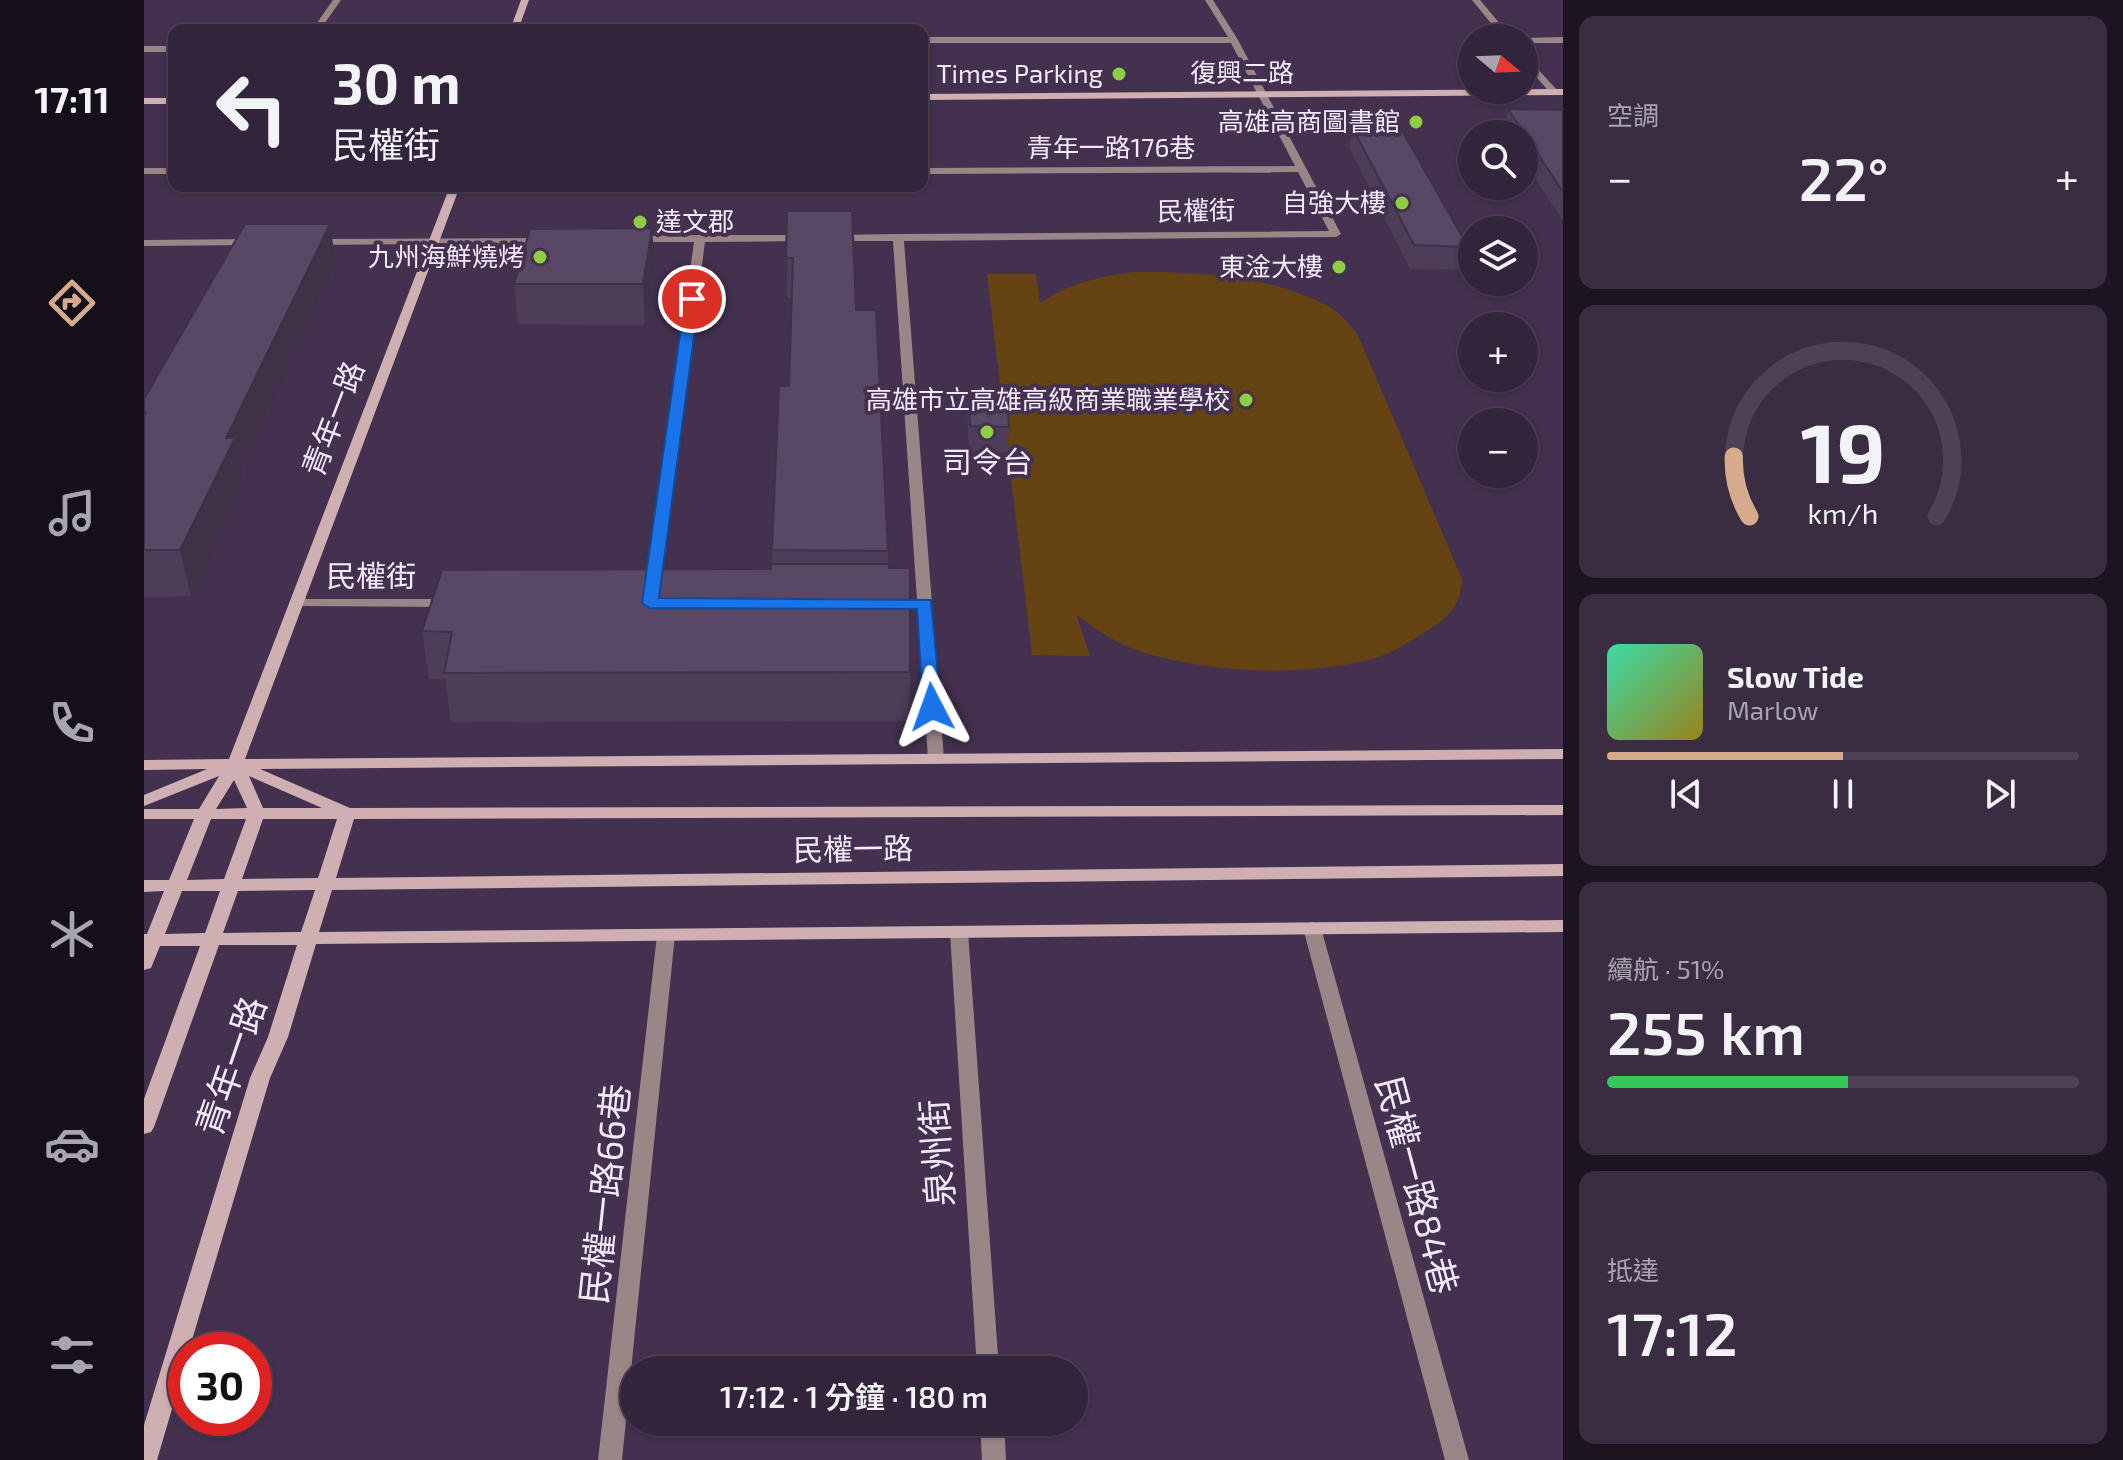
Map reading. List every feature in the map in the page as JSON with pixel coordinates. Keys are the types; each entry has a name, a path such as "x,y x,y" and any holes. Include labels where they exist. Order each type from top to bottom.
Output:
{"street":[{"path":"320,24 337,0"},
{"path":"516,24 525,0"},
{"name":"民權街","path":"626,239 1336,234 1234,40 1209,0"},
{"path":"1476,0 1496,24"},
{"path":"928,40 1234,40"},
{"path":"1538,40 1563,40"},
{"path":"144,49 168,49"},
{"path":"1538,71 1559,92"},
{"name":"復興二路","path":"928,97 1559,92"},
{"path":"144,101 168,101"},
{"name":"青年一路176巷","path":"928,171 1300,169"},
{"path":"144,171 168,171"},
{"name":"青年一路","path":"144,964 149,940 205,813 235,764 453,192"},
{"path":"898,237 936,759"},
{"path":"650,603 700,238"},
{"path":"299,242 566,240"},
{"path":"144,243 268,242"},
{"name":"民權街","path":"296,603 469,603"},
{"path":"880,604 925,604"},
{"path":"144,765 1563,754"},
{"path":"235,764 257,813"},
{"path":"144,801 235,764 347,813"},
{"name":"民權一路","path":"144,814 1563,810"},
{"name":"青年一路","path":"144,1127 257,813"},
{"name":"青年一路","path":"145,1460 260,1078 278,1037 347,813"},
{"name":"民權一路","path":"144,886 1563,870"},
{"path":"149,940 1563,926"},
{"name":"民權一路84巷","path":"1312,928 1457,1460"},
{"name":"泉州街","path":"959,932 987,1356"},
{"name":"民權一路66巷","path":"610,1460 666,935"},
{"path":"993,1436 994,1460"}],"shaded area":[{"path":"1138,272 1211,275 1285,288 1330,307 1357,333 1462,579 1459,598 1445,618 1382,656 1313,669 1256,670 1172,660 1126,646 1076,614 1090,656 1032,655 987,274 1036,274 1040,303 1087,281"}],"building":[{"path":"1508,109 1563,110 1563,192 1538,154 1538,120 1515,120"},
{"path":"1352,127 1400,127 1458,229 1458,247 1414,245"},
{"path":"787,211 852,211 856,310 876,310 888,551 772,550 779,386 789,386 793,258 786,258"},
{"path":"245,224 330,224 226,438 235,438 180,550 144,550 144,399"},
{"path":"652,228 643,284 514,284 530,229"},
{"path":"968,387 1006,387 1009,427 970,426"},
{"path":"771,564 889,564 889,568 910,568 910,672 444,673 452,632 422,631 442,570 771,569"}],"place":[{"name":"Times Parking","path":"1119,74"},
{"name":"高雄高商圖書館","path":"1416,122"},
{"name":"自強大樓","path":"1402,203"},
{"name":"達文郡","path":"640,222"},
{"name":"九州海鮮燒烤","path":"540,257"},
{"name":"東淦大樓","path":"1339,267"},
{"name":"高雄市立高雄高級商業職業學校","path":"1246,400"},
{"name":"司令台","path":"987,432"}],"route":[{"path":"692,299 650,603 925,604 932,707"}]}
